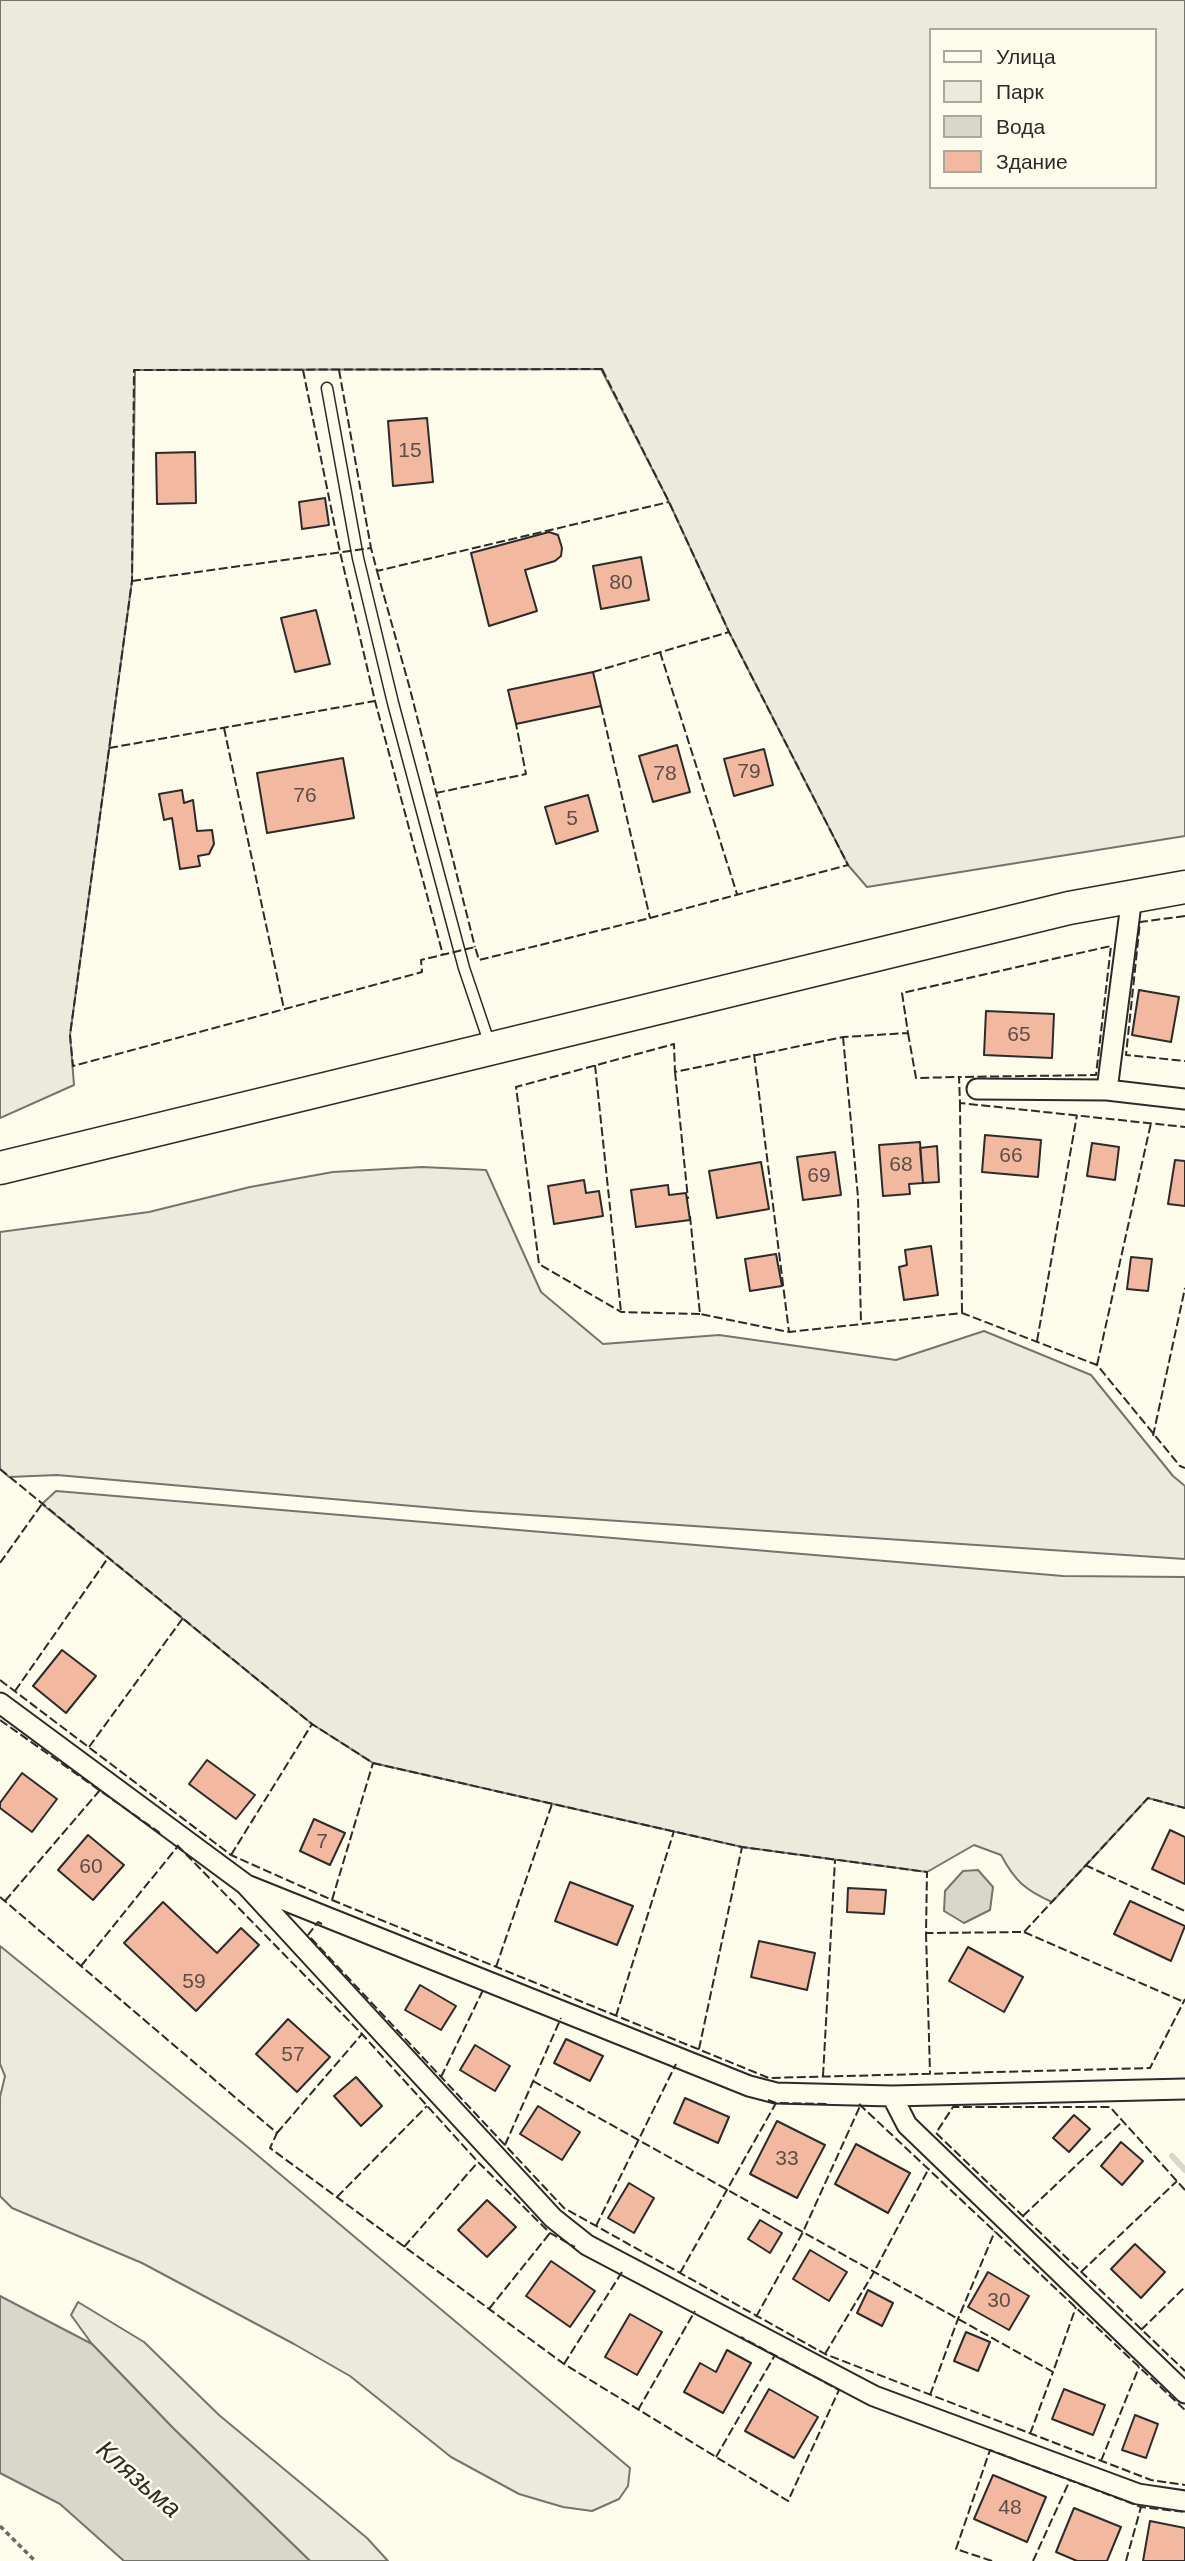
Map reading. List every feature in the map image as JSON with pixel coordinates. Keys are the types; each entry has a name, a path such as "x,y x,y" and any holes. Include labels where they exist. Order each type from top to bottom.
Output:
{"highway":[{"path":"0,1168 1069,908 1185,887"}],"street":[{"path":"1107,1090 1132,895"},
{"path":"977,1089 1107,1090 1185,1099"},
{"path":"0,1703 245,1884 553,2218 587,2245 874,2396 1138,2494 1185,2501"},
{"path":"245,1884 749,2086 776,2093 892,2096 1185,2090"},
{"path":"892,2096 907,2125 1185,2393"}],"lane":[{"path":"327,388 358,558 393,703 464,968 491,1049"}],"path":[{"path":"0,2526 35,2561"}],"green space":[{"path":"0,0 1185,0 1185,836 867,887 848,865 729,632 669,502 601,369 135,370 132,581 70,1035 74,1085 0,1118"},
{"path":"422,1167 486,1170 541,1292 603,1344 719,1335 896,1360 984,1331 1091,1375 1173,1476 1185,1486 1185,1559 470,1511 57,1475 9,1477 0,1469 0,1232 149,1212 250,1187 333,1172"},
{"path":"56,1491 1063,1576 1185,1577 1185,1808 1148,1798 1052,1902 1022,1884 1001,1855 974,1845 927,1872 742,1847 373,1763 312,1724 42,1504"},
{"path":"0,1946 244,2144 630,2468 628,2486 619,2499 592,2511 563,2507 519,2494 451,2457 350,2376 294,2344 142,2263 12,2208 0,2196 0,2097 5,2076 0,2064"},
{"path":"78,2302 144,2342 219,2415 367,2538 388,2561 310,2561 173,2428 92,2344 71,2315"}],"water":[{"path":"978,1870 993,1887 990,1910 964,1923 944,1911 945,1891 963,1871"},
{"name":"Клязьма","path":"0,2296 92,2344 173,2428 310,2561 124,2561 60,2504 0,2473"}],"building":[{"path":"427,418 433,482 393,486 388,421"},
{"path":"195,452 196,503 157,504 156,453"},
{"path":"325,498 329,525 302,529 299,502"},
{"path":"549,532 558,535 562,548 561,556 555,561 525,570 537,611 489,626 471,553"},
{"path":"641,557 649,600 601,609 593,566"},
{"path":"316,610 330,664 295,672 281,618"},
{"path":"593,672 601,706 516,724 508,690"},
{"path":"677,745 690,792 653,802 639,756"},
{"path":"764,749 773,785 734,796 724,759"},
{"path":"343,758 354,818 267,833 257,773"},
{"path":"182,790 184,803 193,800 197,831 212,830 214,844 209,854 198,856 200,866 180,869 172,818 164,820 159,794"},
{"path":"588,795 598,831 556,844 545,807"},
{"path":"1139,990 1179,997 1171,1042 1132,1035"},
{"path":"986,1011 1054,1014 1052,1058 984,1055"},
{"path":"985,1135 1041,1140 1038,1177 982,1172"},
{"path":"920,1142 923,1183 909,1184 910,1194 883,1196 879,1145"},
{"path":"1092,1143 1119,1147 1115,1180 1087,1176"},
{"path":"937,1146 939,1182 923,1183 920,1148"},
{"path":"835,1152 841,1195 803,1200 797,1157"},
{"path":"1175,1160 1185,1161 1185,1206 1168,1204"},
{"path":"761,1162 769,1209 717,1218 709,1171"},
{"path":"584,1180 586,1193 599,1191 603,1216 554,1224 548,1186"},
{"path":"668,1185 669,1195 686,1193 690,1220 636,1227 631,1190"},
{"path":"931,1246 938,1295 904,1300 899,1267 907,1265 905,1250"},
{"path":"776,1254 782,1286 750,1291 745,1259"},
{"path":"1131,1257 1152,1259 1148,1291 1127,1289"},
{"path":"62,1650 96,1676 66,1713 33,1686"},
{"path":"207,1760 255,1795 236,1819 189,1784"},
{"path":"22,1773 57,1799 32,1832 0,1808 0,1803"},
{"path":"314,1819 345,1833 330,1865 300,1851"},
{"path":"1170,1830 1185,1837 1185,1884 1152,1869"},
{"path":"88,1835 124,1865 93,1900 58,1870"},
{"path":"570,1882 633,1906 617,1945 555,1921"},
{"path":"848,1888 886,1890 884,1914 847,1912"},
{"path":"1130,1901 1185,1926 1171,1961 1114,1934"},
{"path":"163,1902 217,1953 241,1928 259,1945 196,2011 124,1943"},
{"path":"759,1941 815,1953 807,1990 751,1977"},
{"path":"968,1947 1023,1977 1004,2012 949,1981"},
{"path":"420,1985 456,2006 441,2030 405,2010"},
{"path":"288,2019 330,2057 297,2092 256,2054"},
{"path":"566,2039 603,2056 590,2081 554,2063"},
{"path":"475,2045 510,2066 495,2091 460,2070"},
{"path":"356,2077 382,2106 361,2126 334,2096"},
{"path":"685,2098 729,2117 718,2143 674,2123"},
{"path":"538,2106 580,2132 562,2160 520,2134"},
{"path":"1074,2115 1090,2129 1069,2152 1053,2138"},
{"path":"777,2121 825,2145 797,2198 750,2174"},
{"path":"1121,2142 1143,2161 1122,2185 1101,2166"},
{"path":"856,2144 910,2173 888,2213 835,2184"},
{"path":"629,2183 654,2198 634,2233 608,2218"},
{"path":"487,2200 516,2227 487,2257 458,2230"},
{"path":"760,2220 782,2233 770,2253 748,2239"},
{"path":"1135,2244 1165,2272 1141,2298 1111,2269"},
{"path":"810,2250 847,2272 829,2301 793,2279"},
{"path":"551,2261 595,2291 570,2327 526,2296"},
{"path":"988,2272 1029,2296 1009,2330 968,2307"},
{"path":"868,2290 893,2303 882,2326 857,2313"},
{"path":"630,2314 662,2332 637,2375 605,2357"},
{"path":"966,2332 990,2342 978,2371 954,2361"},
{"path":"727,2350 751,2363 723,2413 684,2392 700,2363 716,2372"},
{"path":"769,2389 818,2417 794,2458 745,2431"},
{"path":"1064,2389 1105,2405 1093,2435 1052,2419"},
{"path":"1135,2415 1158,2424 1146,2458 1122,2450"},
{"path":"993,2475 1046,2497 1027,2542 974,2519"},
{"path":"1074,2508 1121,2527 1107,2561 1077,2561 1056,2552"},
{"path":"1150,2521 1185,2528 1185,2561 1143,2561"}],"waterway":[{"path":"1172,2156 1185,2170"}],"fence":[{"path":"602,369 669,502 729,632 848,865 479,960 475,947 421,960 422,972 73,1066 70,1035 132,581 134,370 602,369"},
{"path":"303,370 340,552 375,701 443,955"},
{"path":"339,370 371,548"},
{"path":"132,581 371,548 377,571 669,502"},
{"path":"377,571 410,689 475,947"},
{"path":"593,672 729,632"},
{"path":"660,652 737,894"},
{"path":"109,748 375,701"},
{"path":"601,706 650,918"},
{"path":"436,793 526,774 516,724"},
{"path":"224,728 284,1009"},
{"path":"1185,916 1140,922 1126,1055 1185,1061"},
{"path":"700,1314 621,1312 539,1264 516,1087 674,1044 675,1072 843,1037 908,1033 902,993 1111,946 1096,1075 959,1077 960,1103 1185,1127"},
{"path":"908,1033 916,1078 959,1077"},
{"path":"843,1037 858,1197 861,1323"},
{"path":"754,1054 789,1332"},
{"path":"595,1065 621,1312"},
{"path":"675,1072 688,1199"},
{"path":"960,1103 962,1313"},
{"path":"1037,1341 1077,1115"},
{"path":"1097,1365 1151,1123"},
{"path":"690,1216 700,1314 789,1332 962,1313 1097,1365 1180,1466 1185,1468"},
{"path":"1153,1436 1185,1288"},
{"path":"0,1469 312,1724 373,1763 742,1847 927,1872 926,1933 1024,1932 1148,1798 1185,1808"},
{"path":"0,1563 42,1504"},
{"path":"15,1691 108,1558"},
{"path":"89,1747 183,1618"},
{"path":"0,1680 231,1855 332,1900 769,2078 1150,2068 1185,1999"},
{"path":"0,1720 160,1833"},
{"path":"231,1855 312,1724"},
{"path":"332,1900 373,1763"},
{"path":"5,1901 100,1790"},
{"path":"496,1967 552,1804"},
{"path":"616,2016 674,1831"},
{"path":"177,1845 362,2034 478,2162 550,2233 575,2247"},
{"path":"81,1966 178,1846"},
{"path":"699,2049 742,1847"},
{"path":"823,2076 835,1860"},
{"path":"1085,1865 1185,1911"},
{"path":"0,1897 277,2133 270,2148 564,2364 788,2501 839,2390 741,2337"},
{"path":"322,1924 318,1922 308,1935 564,2208 825,2354 1151,2480 1185,2485"},
{"path":"1024,1932 1184,2002"},
{"path":"926,1933 930,2073"},
{"path":"441,2077 484,1988"},
{"path":"505,2145 561,2018"},
{"path":"277,2133 362,2034"},
{"path":"596,2226 676,2064"},
{"path":"533,2081 1053,2372 1076,2307"},
{"path":"768,2100 776,2103 827,2104"},
{"path":"680,2273 776,2103"},
{"path":"859,2104 1185,2410"},
{"path":"756,2317 803,2232 861,2104"},
{"path":"337,2197 427,2106"},
{"path":"1185,2190 1110,2107 953,2107 936,2133 1185,2371"},
{"path":"1023,2216 1123,2121"},
{"path":"404,2247 478,2162"},
{"path":"825,2354 874,2272 929,2168"},
{"path":"1081,2272 1177,2181"},
{"path":"930,2395 995,2231"},
{"path":"489,2309 550,2233"},
{"path":"564,2364 622,2272"},
{"path":"1141,2330 1185,2287"},
{"path":"638,2410 695,2311"},
{"path":"716,2457 775,2355"},
{"path":"1101,2461 1139,2367"},
{"path":"1030,2434 1053,2372"},
{"path":"992,2561 956,2549 990,2450 1141,2507 1185,2512"},
{"path":"1033,2561 1070,2480"},
{"path":"1126,2561 1141,2507"}]}
